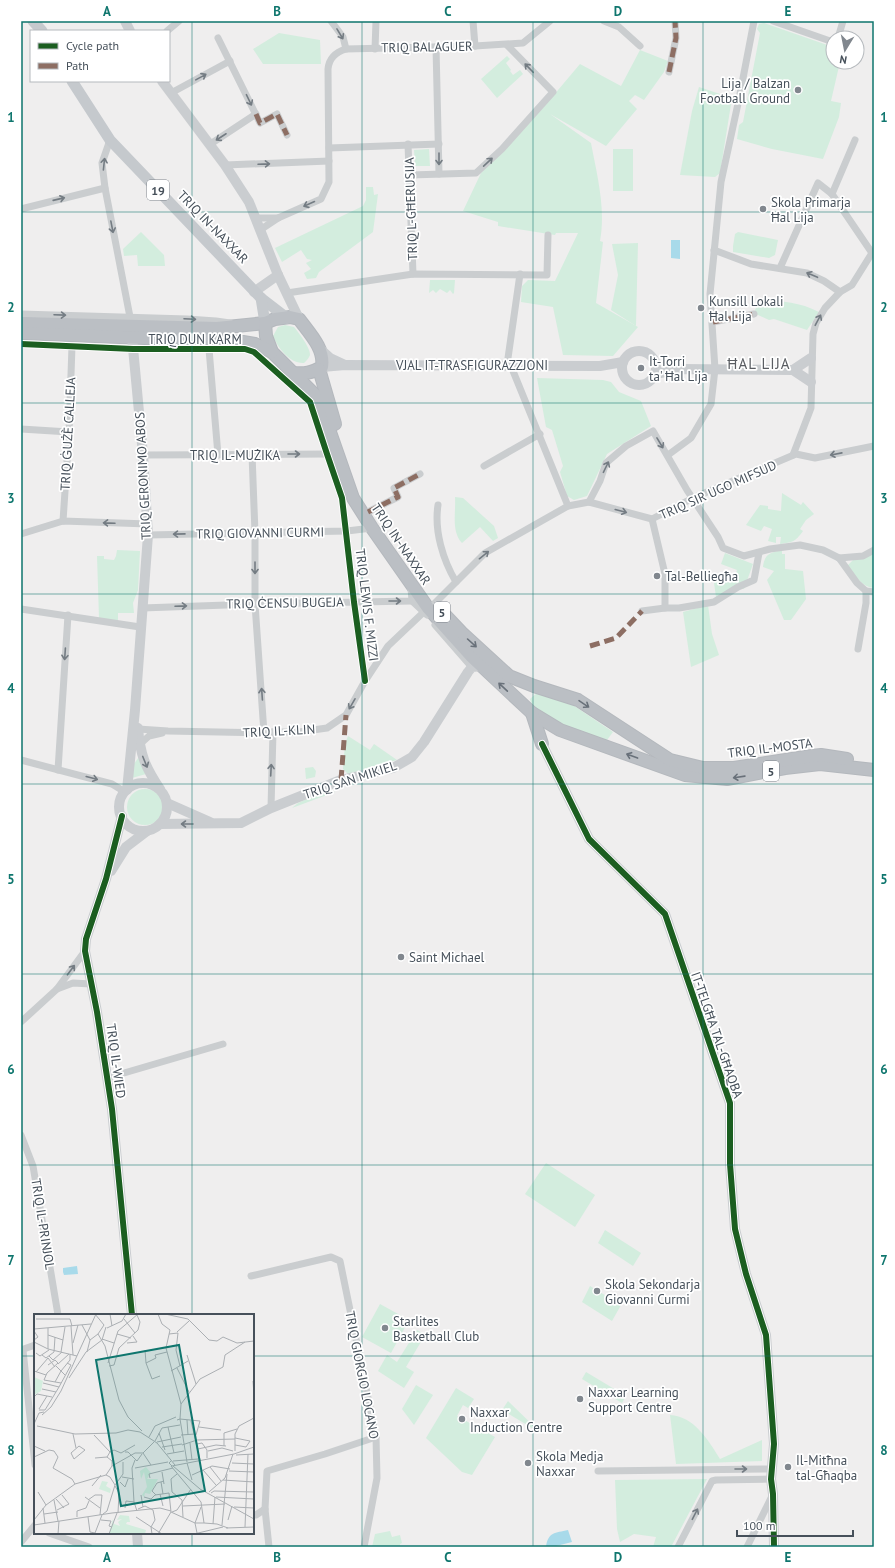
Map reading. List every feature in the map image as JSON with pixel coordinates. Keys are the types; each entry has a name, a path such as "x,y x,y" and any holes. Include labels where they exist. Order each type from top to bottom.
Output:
{"highway":[{"path":"265,323 275,319 293,318"},
{"name":"TRIQ IN-NAXXAR","path":"293,318 320,349 323,360 320,368 349,465 368,512 428,608 463,634 509,676 534,686 578,700 669,765"},
{"name":"TRIQ DUN KARM","path":"21,323 218,328 265,323"},
{"name":"TRIQ IN-NAXXAR","path":"265,323 266,336 272,352 315,395 323,412 353,498 411,585 469,664 482,666 528,710 560,730 613,749 669,765"},
{"name":"TRIQ DUN KARM","path":"21,333 133,343 240,341 255,344 272,352"},
{"path":"240,341 257,349 313,398 323,412"},
{"path":"293,373 307,374 320,368"},
{"path":"534,686 527,687 522,697 542,744"},
{"path":"613,749 618,747 622,741 623,737 619,728"},
{"path":"542,744 546,735 560,730"},
{"name":"TRIQ IL-MOSTA","path":"669,765 703,768 734,768 821,755 874,762"},
{"name":"TRIQ IL-MOSTA","path":"669,765 685,775 727,779 785,768 820,764 874,770"}],"main road":[{"path":"33,21 41,30"},
{"name":"TRIQ IN-NAXXAR","path":"73,82 110,140 258,295 293,318"},
{"name":"TRIQ IN-NAXXAR","path":"258,295 265,323"}],"street":[{"path":"124,21 129,30"},
{"path":"168,30 179,21"},
{"path":"260,230 278,218 321,199 329,182 329,64 335,54 346,49 343,37 331,21"},
{"path":"375,49 376,21"},
{"path":"473,21 475,46"},
{"name":"TRIQ BALAGUER","path":"346,49 507,45 523,43 550,21"},
{"path":"604,21 619,27 640,46"},
{"path":"668,72 676,38 675,21"},
{"path":"668,455 692,438 710,404 715,369 710,294 721,182 754,21"},
{"path":"773,21 825,39"},
{"path":"218,38 260,123 277,114 287,135"},
{"path":"410,175 476,173 502,149 553,92 507,45"},
{"path":"436,47 439,174"},
{"path":"172,93 230,61"},
{"path":"163,82 224,165 249,202 278,275 287,293 293,318"},
{"path":"209,145 256,114"},
{"path":"110,140 102,163 105,188 130,317"},
{"path":"832,194 855,140"},
{"name":"TRIQ L-GĦERUSIJA","path":"408,144 413,274"},
{"path":"329,148 439,144"},
{"path":"224,165 329,161"},
{"path":"780,268 818,183 832,194 873,253 852,285 840,292 825,308 816,323 812,334 811,408 794,455 796,454 815,458 874,446"},
{"path":"21,209 105,188"},
{"path":"256,218 278,218"},
{"path":"287,293 413,274 547,275 548,235"},
{"path":"714,250 751,264 807,273 824,281 840,292"},
{"path":"520,274 509,365 540,434 568,506"},
{"path":"258,295 278,275"},
{"name":"TRIQ DUN KARM","path":"21,314 216,321 239,325"},
{"path":"713,322 754,314"},
{"name":"TRIQ DUN KARM","path":"21,344 72,346 133,343 209,350 245,349 254,352 310,402 342,498 347,531"},
{"name":"TRIQ GERONIMO ABOS","path":"126,791 135,710 148,529 133,343"},
{"name":"TRIQ ĠUŻÈ CALLEJA","path":"63,521 70,432 72,346"},
{"name":"VJAL IT-TRASFIGURAZZJONI","path":"320,349 330,358 345,365"},
{"path":"209,350 218,455"},
{"name":"VJAL IT-TRASFIGURAZZJONI","path":"320,368 345,365 600,366 623,362 631,353 640,351 648,353 655,361 682,369"},
{"path":"811,358 793,370 811,382"},
{"path":"655,361 655,374"},
{"path":"623,362 623,373"},
{"name":"VJAL IT-TRASFIGURAZZJONI","path":"600,366 623,373 629,382 640,385 650,381 655,374 682,369 793,370"},
{"path":"21,429 70,432"},
{"path":"589,502 600,482 606,463 626,446 653,431 718,537 723,548 744,556 770,549 800,545 823,550 839,558 856,583 866,591 874,592"},
{"path":"484,466 540,434"},
{"path":"252,454 255,533 255,604 264,733"},
{"name":"TRIQ IL-MUŻIKA","path":"143,455 327,454"},
{"name":"TRIQ SIR UGO MIFSUD","path":"428,608 485,553 568,506 589,502 652,519 693,498 794,455"},
{"path":"368,512 398,497 394,488 420,474"},
{"path":"438,505 437,512 440,544 447,568 456,582"},
{"path":"652,519 665,574 665,608"},
{"name":"TRIQ GIOVANNI CURMI","path":"21,534 63,521 148,529 255,533 347,531 372,528"},
{"name":"TRIQ LEWIS F. MIZZI","path":"347,531 354,602 365,682"},
{"path":"839,558 863,556 874,550"},
{"path":"642,611 679,608 714,602 738,587 754,580 759,553"},
{"path":"411,585 412,601"},
{"path":"858,649 866,603 866,591"},
{"name":"TRIQ IN-NAXXAR","path":"412,601 428,608"},
{"name":"TRIQ ĊENSU BUGEJA","path":"142,608 412,601"},
{"name":"TRIQ IL-KLIN","path":"138,729 264,733 298,732 327,728 346,715 388,646 428,608"},
{"path":"21,609 140,627"},
{"path":"58,770 68,615"},
{"name":"TRIQ SAN MIKIEL","path":"160,824 241,823 271,808 341,780 393,768 412,757 424,742 469,664"},
{"name":"TRIQ GERONIMO ABOS","path":"135,710 139,744 150,774 161,791"},
{"name":"TRIQ IL-KLIN","path":"139,744 149,736 168,731"},
{"path":"271,808 273,732"},
{"name":"IT-TELGĦA TAL-GĦAQBA","path":"542,744 589,839 665,914 730,1103 730,1164 734,1229 746,1274 766,1335 774,1444 771,1474 774,1547"},
{"path":"21,760 112,784 126,791"},
{"path":"140,783 155,786 161,791 167,803 166,814 160,824 154,829 147,831 133,829 127,824 122,816 119,806 120,800 126,791 133,785 140,783"},
{"name":"TRIQ SAN MIKIEL","path":"167,803 214,824"},
{"name":"TRIQ IL-WIED","path":"122,816 106,879 86,939 85,951 97,1012 107,1078 131,1314"},
{"name":"TRIQ IL-WIED","path":"106,879 126,847 147,831"},
{"path":"21,1022 57,989 85,951"},
{"path":"57,989 73,983 91,984"},
{"path":"107,1078 223,1044"},
{"name":"TRIQ IL-PRINJOL","path":"21,1135 33,1166 58,1314"},
{"name":"TRIQ GIORGIO LOCANO","path":"251,1276 331,1257 340,1261 376,1437 377,1478 364,1547"},
{"path":"34,1345 22,1350 34,1456"},
{"path":"269,1547 265,1509 267,1471 376,1437"},
{"path":"598,1471 710,1469 771,1474"},
{"path":"678,1547 712,1481 771,1474"},
{"path":"747,1547 773,1494"},
{"path":"254,1515 265,1509"},
{"path":"21,1542 34,1526"},
{"path":"52,1534 89,1547"},
{"path":"138,1534 138,1547"}],"green space":[{"name":"Lija / Balzan Football Ground","path":"764,23 825,44 825,70 838,70 831,101 841,103 839,117 823,159 772,149 737,139 739,125 743,122 760,33 757,29 759,24"},
{"path":"279,33 320,40 321,64 263,64 253,49"},
{"path":"640,50 668,61 664,72 644,100 635,95 629,101 637,109 606,146 550,114 591,143 600,192 602,229 600,241 603,242 596,303 638,327 613,356 563,355 553,307 521,302 522,286 528,280 555,281 578,233 556,233 555,235 498,226 498,222 463,211 481,173 542,109 580,64 621,86"},
{"path":"507,56 510,59 506,63 513,75 520,70 523,74 497,98 481,79"},
{"path":"699,87 732,98 720,173 715,177 680,175 692,111"},
{"path":"429,149 430,166 415,166 414,150"},
{"path":"613,149 633,149 633,191 613,191"},
{"path":"366,187 373,187 374,195 378,194 373,232 319,272 316,278 307,279 304,273 311,269 306,263 312,260 307,259 301,250 282,262 275,248 363,206 366,200"},
{"path":"141,232 164,255 165,266 138,266 137,255 124,256 123,249"},
{"path":"738,232 778,240 775,255 769,258 733,252 735,234"},
{"path":"638,243 636,326 611,310 618,275 612,244"},
{"path":"430,280 455,280 454,293 453,294 450,290 447,293 440,289 436,293 433,290 429,293"},
{"path":"760,300 790,303 804,306 819,312 807,330 774,319 769,320 756,314 755,310"},
{"path":"285,325 294,327 304,340 310,352 308,359 304,363 299,363 289,358 275,341 273,336 278,327"},
{"path":"537,378 603,380 611,382 619,392 641,401 651,426 607,454 587,496 574,500 567,496 560,472 563,466 552,430 546,427"},
{"path":"782,493 801,505 803,502 814,514 806,520 800,529 803,531 796,539 791,542 780,544 781,537 776,537 776,543 768,541 772,529 764,526 761,531 746,525 760,505 768,506 768,509 781,511"},
{"path":"455,497 463,498 494,526 498,538 493,541 480,527 462,543 456,533 455,527"},
{"path":"117,550 140,551 138,590 133,603 134,613 118,613 118,621 99,618 97,556 104,556 104,559 114,560"},
{"path":"782,550 782,554 785,554 785,569 803,571 806,599 791,620 784,620 767,580 774,571 763,567 765,559 769,554"},
{"path":"874,552 874,588 862,583 855,577 847,566 853,560"},
{"path":"725,553 753,564 744,589 741,588 716,597 714,583 716,577 733,582 737,570 721,564"},
{"path":"708,605 712,634 719,655 691,667 683,612"},
{"path":"538,692 570,703 613,732 607,740 560,723 533,708 530,699"},
{"path":"348,736 370,750 374,744 397,760 348,774 343,769 345,744"},
{"path":"139,757 146,774 132,778 133,765"},
{"path":"313,767 316,771 315,777 306,779 305,768"},
{"path":"145,789 158,794 163,807 158,820 145,825 132,820 127,807 132,794"},
{"path":"328,789 335,792 292,808 298,803"},
{"path":"546,1163 595,1195 575,1227 525,1194"},
{"path":"605,1230 641,1253 633,1266 598,1243"},
{"path":"590,1286 621,1305 612,1321 582,1302"},
{"name":"Starlites Basketball Club","path":"380,1304 409,1320 391,1353 362,1337"},
{"path":"417,1330 425,1335 406,1367 414,1372 404,1388 378,1371 387,1355 397,1362"},
{"path":"586,1372 626,1396 622,1403 582,1379"},
{"path":"416,1385 433,1395 414,1425 402,1409"},
{"name":"Naxxar Induction Centre","path":"456,1388 474,1399 468,1408 463,1405 457,1416 495,1437 472,1475 462,1472 426,1438"},
{"path":"508,1401 542,1434 502,1410"},
{"path":"670,1415 679,1416 700,1431 706,1437 720,1459 762,1440 762,1461 676,1464"},
{"path":"707,1479 671,1547 653,1547 656,1537 634,1534 620,1542 617,1529 615,1480"},
{"path":"390,1531 392,1537 400,1535 402,1543 400,1544 400,1547 372,1547 375,1534"}],"water":[{"path":"671,240 680,240 680,259 671,258"},
{"path":"77,1266 78,1274 64,1275 63,1268"},
{"path":"568,1530 572,1542 546,1547 550,1536"}],"marked path":[{"path":"669,72 676,38 675,21"},
{"path":"256,114 260,123 277,114 287,135"},
{"path":"713,322 754,314"},
{"path":"368,512 398,497 394,488 420,474"},
{"path":"590,646 616,638 642,611"},
{"path":"341,780 346,715"}],"cycle path":[{"path":"21,344 133,349 245,349 254,352 310,402 342,498 365,681"},
{"path":"542,744 589,839 665,914 730,1103 730,1164 735,1229 746,1274 766,1335 774,1444 771,1479 773,1494 774,1547"},
{"path":"122,816 106,879 86,939 85,951 97,1012 112,1109 132,1314"}],"place":[{"name":"Lija / Balzan Football Ground","path":"798,90"},
{"name":"Skola Primarja Ħal Lija","path":"763,209"},
{"name":"Kunsill Lokali Ħal Lija","path":"701,308"},
{"name":"It-Torri ta' Ħal Lija","path":"641,368"},
{"name":"Tal-Belliegħa","path":"657,576"},
{"name":"Saint Michael","path":"401,957"},
{"name":"Skola Sekondarja Giovanni Curmi","path":"597,1291"},
{"name":"Starlites Basketball Club","path":"385,1328"},
{"name":"Naxxar Learning Support Centre","path":"580,1399"},
{"name":"Naxxar Induction Centre","path":"462,1419"},
{"name":"Skola Medja Naxxar","path":"528,1463"},
{"name":"Il-Mitħna tal-Għaqba","path":"788,1467"}],"district":[{"name":"ĦAL LIJA","path":"759,363"}]}
